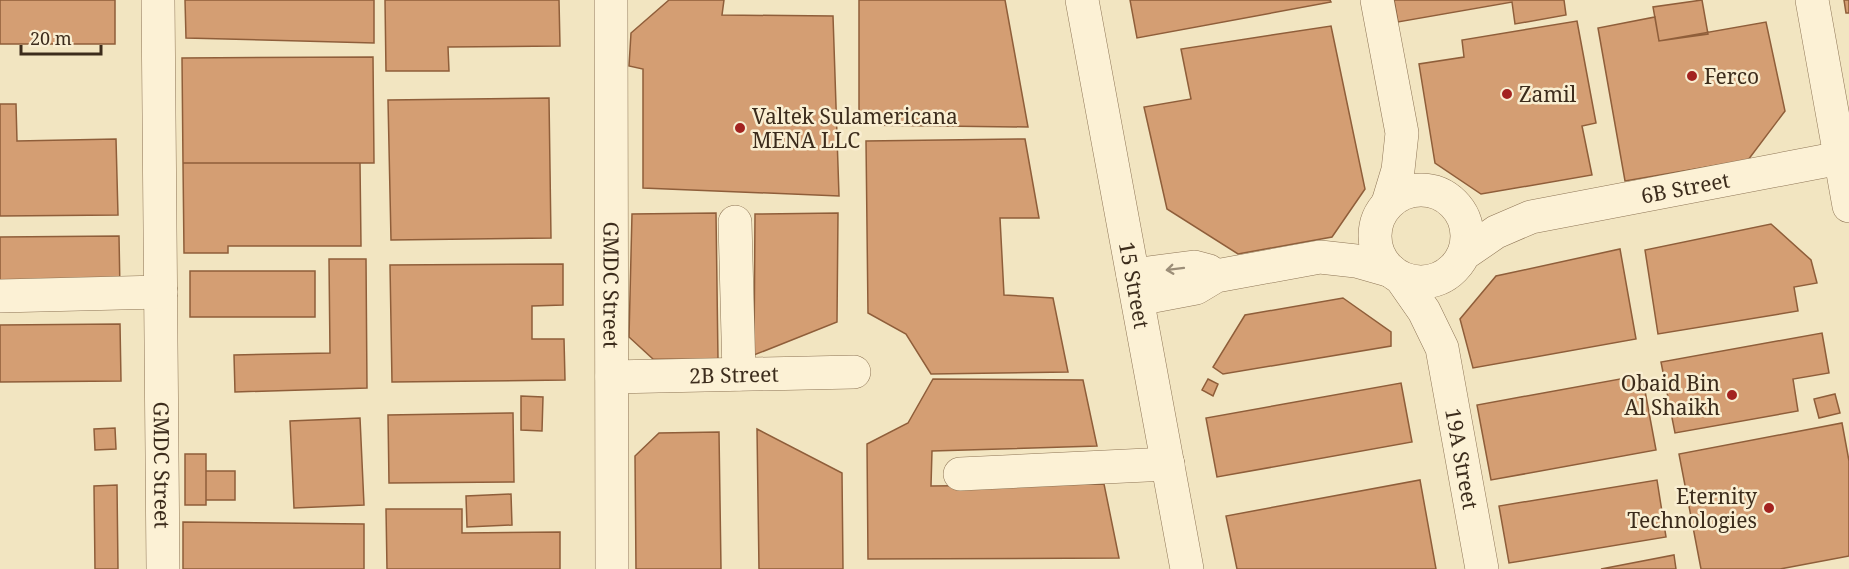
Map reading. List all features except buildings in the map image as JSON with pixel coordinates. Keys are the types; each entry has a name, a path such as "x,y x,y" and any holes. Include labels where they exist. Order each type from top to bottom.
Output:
{"street":[{"name":"GMDC Street","path":"158,0 163,569"},
{"name":"GMDC Street","path":"611,0 612,569"},
{"name":"15 Street","path":"1082,0 1187,569"},
{"path":"1377,0 1402,133 1398,170 1375,238 1382,261 1396,275"},
{"path":"1812,0 1849,206"},
{"path":"1135,287 1194,267 1216,276 1320,257 1356,261 1413,282 1438,280 1461,260 1468,242 1465,218 1419,165 1402,133"},
{"name":"6B Street","path":"1461,260 1496,232 1531,217 1840,158"},
{"path":"1320,257 1397,196 1419,189 1446,196"},
{"name":"6B Street","path":"1446,196 1490,210 1531,217"},
{"path":"735,222 739,374"},
{"name":"19A Street","path":"1442,348 1446,306 1461,260"},
{"name":"19A Street","path":"1396,275 1424,311 1442,348 1482,569"},
{"path":"0,297 161,292"},
{"name":"2B Street","path":"612,377 854,372"},
{"path":"960,474 1168,464"}],"place":[{"name":"Ferco","path":"1692,76"},
{"name":"Zamil","path":"1507,94"},
{"name":"Valtek Sulamericana MENA LLC","path":"740,128"},
{"name":"Obaid Bin Al Shaikh","path":"1732,395"},
{"name":"Eternity Technologies","path":"1769,508"}]}
